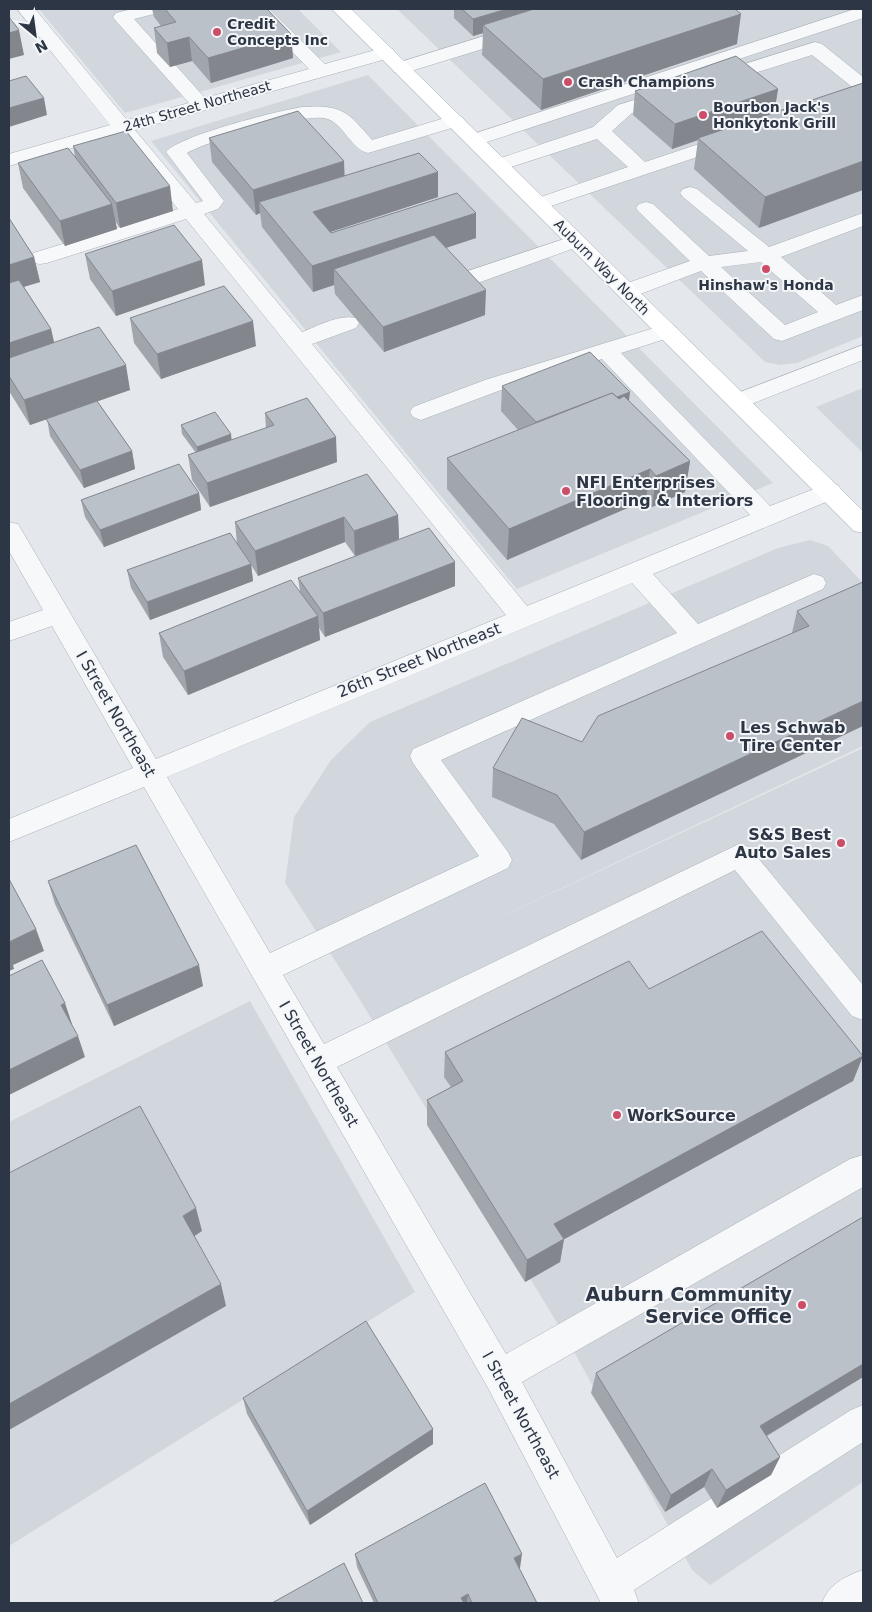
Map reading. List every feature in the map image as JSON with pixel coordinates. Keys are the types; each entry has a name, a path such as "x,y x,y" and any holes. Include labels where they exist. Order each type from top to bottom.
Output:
{"main road":[{"name":"Auburn Way North","path":"341,9 863,525"}],"street":[{"path":"26,9 121,128 523,618"},
{"path":"259,9 320,71"},
{"path":"401,68 584,12 580,9"},
{"path":"172,48 146,10 122,17 209,103"},
{"path":"474,140 752,40 796,34 863,12"},
{"path":"796,34 863,86"},
{"path":"724,77 815,48"},
{"name":"24th Street Northeast","path":"9,160 386,53"},
{"path":"185,63 209,103"},
{"path":"499,165 600,131 624,109 697,86"},
{"path":"40,258 211,205 214,201 180,160 176,152 282,117 314,111 337,116 384,164"},
{"path":"368,147 454,121"},
{"path":"600,131 642,169"},
{"path":"539,204 752,132"},
{"path":"690,193 766,255 833,314"},
{"path":"646,208 782,334 863,302"},
{"path":"627,291 704,263 766,255 863,219"},
{"path":"467,279 576,241"},
{"path":"297,342 348,323"},
{"path":"421,412 493,385 668,331"},
{"path":"606,350 766,517"},
{"path":"738,401 863,352"},
{"name":"26th Street Northeast","path":"9,831 830,491"},
{"name":"I Street Northeast","path":"9,530 500,1376 616,1593"},
{"path":"636,571 694,636"},
{"path":"264,970 498,860 423,756 814,583"},
{"path":"9,632 58,614"},
{"path":"318,1062 739,855 863,1007"},
{"path":"500,1376 861,1169 863,1172"},
{"path":"616,1593 863,1422"},
{"path":"840,1603 863,1588"}],"shaded area":[{"path":"39,9 298,9 341,52 125,113"},
{"path":"397,9 863,9 863,336 797,363 779,365 765,362"},
{"path":"368,75 773,483 517,589 151,141"},
{"path":"863,388 863,453 816,407"},
{"path":"810,540 828,546 863,583 863,746 458,937 863,748 863,1482 710,1585 692,1570 570,1344 352,987 285,883 294,817 331,760 370,722 778,548"},
{"path":"250,1001 415,1292 9,1546 9,1122"}],"building":[{"path":"165,9 267,9 291,34 208,58 189,37 167,43 154,28 176,22"},
{"path":"462,9 507,9 473,19"},
{"path":"534,9 735,9 741,14 543,79 483,25"},
{"path":"9,17 19,30 9,33"},
{"path":"736,56 778,89 675,124 635,91"},
{"path":"26,76 44,98 9,108 9,81"},
{"path":"863,83 863,161 765,197 698,138"},
{"path":"298,111 344,161 253,190 209,138"},
{"path":"126,131 170,186 116,203 73,146"},
{"path":"68,148 112,204 60,221 18,163"},
{"path":"419,153 438,172 313,212 331,233 457,193 476,213 312,266 259,202"},
{"path":"9,218 34,257 9,265"},
{"path":"174,225 202,260 112,291 85,254"},
{"path":"434,235 486,290 383,327 334,269"},
{"path":"19,280 51,329 9,343 9,283"},
{"path":"224,286 253,321 157,354 130,318"},
{"path":"99,327 126,365 24,400 9,376 9,358"},
{"path":"590,352 630,392 617,397 612,393 536,422 502,386"},
{"path":"612,393 619,399 624,396 690,461 656,476 650,469 509,529 447,458"},
{"path":"307,398 336,437 207,483 188,455 274,425 265,413"},
{"path":"97,401 132,451 80,470 46,419"},
{"path":"215,412 231,434 197,447 181,425"},
{"path":"179,464 199,493 100,530 81,500"},
{"path":"367,474 398,515 354,531 344,517 255,551 235,522"},
{"path":"429,528 455,562 323,613 298,578"},
{"path":"230,533 251,564 147,602 127,570"},
{"path":"291,580 318,616 184,671 159,633"},
{"name":"Les Schwab Tire Center","path":"863,582 863,701 584,832 557,795 493,768 522,718 582,742 598,716 809,626 797,611"},
{"path":"136,845 199,965 107,1005 48,881"},
{"path":"9,879 36,929 9,942"},
{"name":"WorkSource","path":"762,931 863,1056 554,1224 564,1239 527,1260 427,1100 463,1081 445,1052 629,961 649,989"},
{"path":"42,960 65,1003 61,1005 78,1036 9,1070 9,976"},
{"path":"140,1106 196,1208 183,1216 221,1284 9,1404 9,1173"},
{"name":"Auburn Community Service Office","path":"863,1217 863,1364 760,1426 780,1457 726,1490 712,1469 671,1495 596,1373"},
{"path":"366,1321 433,1429 307,1511 243,1398"},
{"path":"485,1483 522,1554 514,1558 537,1603 472,1603 468,1594 461,1598 464,1603 378,1603 355,1554"},
{"path":"344,1563 363,1603 272,1603"}],"place":[{"name":"Credit Concepts Inc","path":"217,32"},
{"name":"Crash Champions","path":"568,82"},
{"name":"Bourbon Jack's Honkytonk Grill","path":"703,115"},
{"name":"Hinshaw's Honda","path":"766,269"},
{"name":"NFI Enterprises Flooring & Interiors","path":"566,491"},
{"name":"Les Schwab Tire Center","path":"730,736"},
{"name":"S&S Best Auto Sales","path":"841,843"},
{"name":"WorkSource","path":"617,1115"},
{"name":"Auburn Community Service Office","path":"802,1305"}]}
